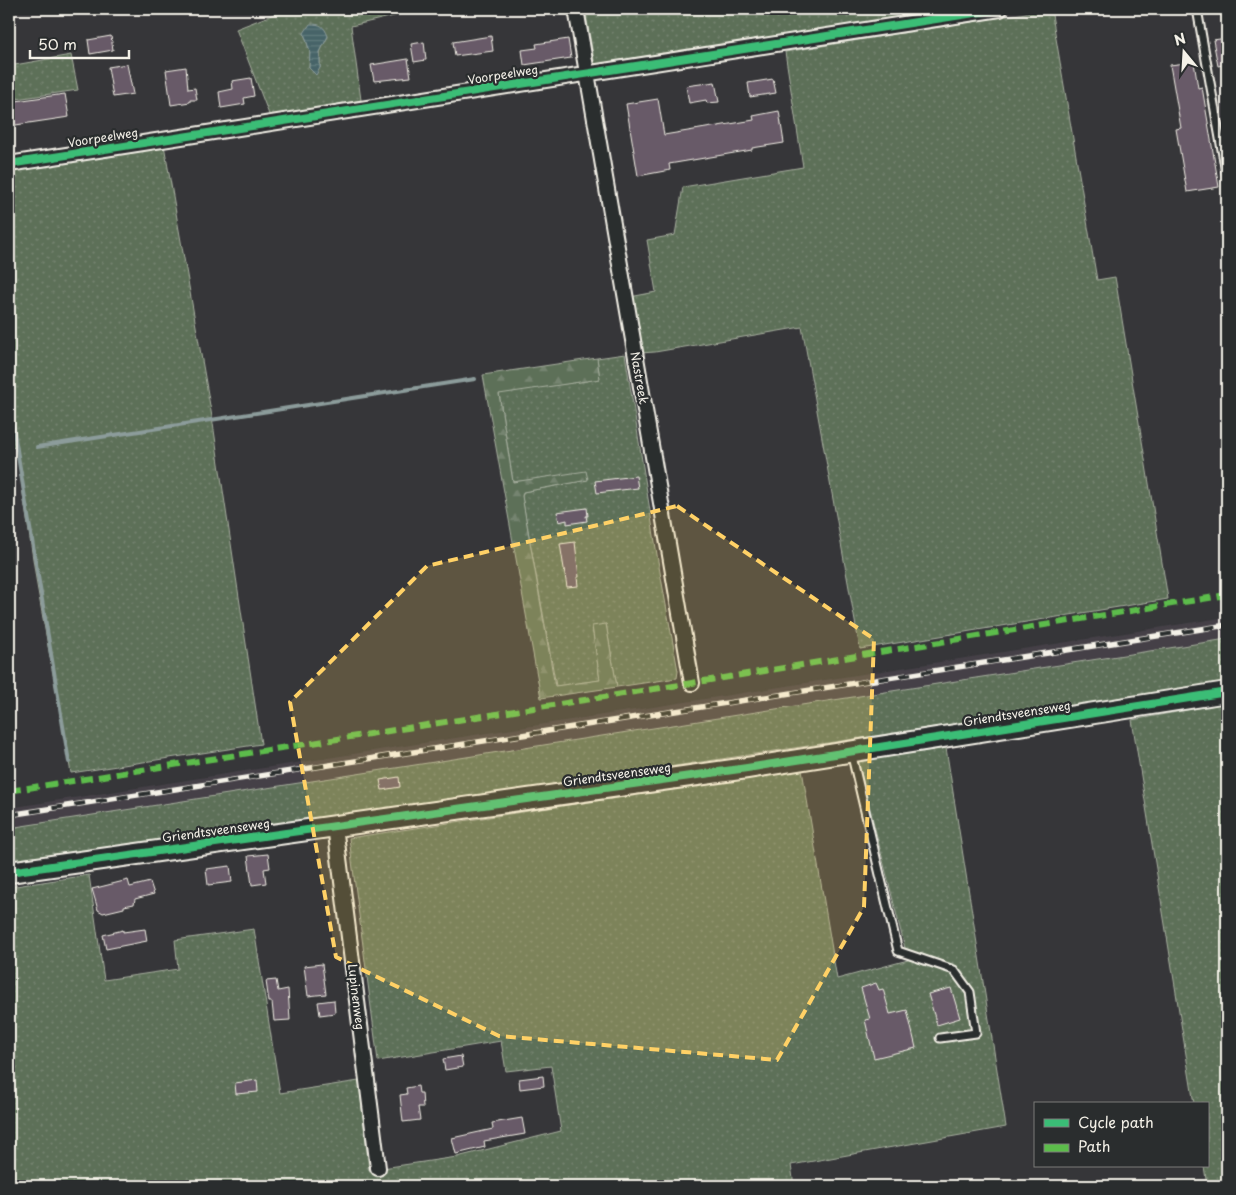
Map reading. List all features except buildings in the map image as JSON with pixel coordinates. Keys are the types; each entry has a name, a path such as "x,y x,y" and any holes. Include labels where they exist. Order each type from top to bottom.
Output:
{"street":[{"name":"Nastreek","path":"576,9 692,684"},
{"name":"Voorpeelweg","path":"9,164 1000,9"},
{"name":"Griendtsveenseweg","path":"9,872 746,768 1227,692"},
{"name":"Lupinenweg","path":"335,826 378,1168"}],"lane":[{"path":"1196,9 1227,178"},
{"path":"850,752 898,951 954,970 970,992 976,1033 940,1038"}],"highlighted area":[{"path":"677,506 874,639 864,907 777,1060 499,1036 336,957 290,702 427,566"}],"shaded area":[{"path":"1227,617 1227,639 9,828 9,808"}],"green space":[{"path":"287,9 411,9 411,12 351,26 361,100 270,117 236,29","holes":["304,33 328,36 320,52 320,68 309,68 310,52"]},
{"path":"585,9 922,9 924,15 595,66"},
{"path":"1051,9 1097,280 1115,277 1168,599 860,649 802,327 640,353 630,297 656,292 647,240 675,235 683,187 803,167 785,52"},
{"path":"71,55 78,90 9,100 9,66"},
{"path":"164,145 212,417 261,744 71,773 37,585 16,447 9,448 9,169"},
{"path":"625,354 658,561 678,671 677,678 617,687 606,624 592,627 600,680 556,686 522,497 523,492 587,480 537,479 513,482 499,393 600,379 597,358"},
{"path":"597,358 600,379 499,394 513,482 586,471 588,480 523,492 522,496 555,686 600,680 592,626 606,624 617,687 541,698 483,375"},
{"path":"1227,639 1227,683 9,866 9,828"},
{"path":"1227,703 1227,1186 1207,1186 1204,1168 1208,1168 1208,1102 1194,1102 1132,720"},
{"path":"946,748 1006,1127 791,1165 794,1186 9,1186 9,987 13,985 9,957 9,887 89,875 104,980 178,969 175,940 254,929 280,1093 359,1081 369,1170 457,1157 561,1131 551,1066 506,1071 501,1041 378,1061 349,838 802,770 837,979 908,960 858,761"}],"water":[{"path":"310,24 322,26 328,36 320,52 320,68 316,75 309,68 310,52 304,33"}],"waterway":[{"path":"37,447 475,379"},
{"path":"9,402 69,762"}],"railway":[{"path":"9,815 1227,625"}],"marked path":[{"path":"9,791 692,683 1227,595"}],"cycle path":[{"path":"9,164 1000,9"},
{"path":"9,872 747,768 1227,692"}]}
